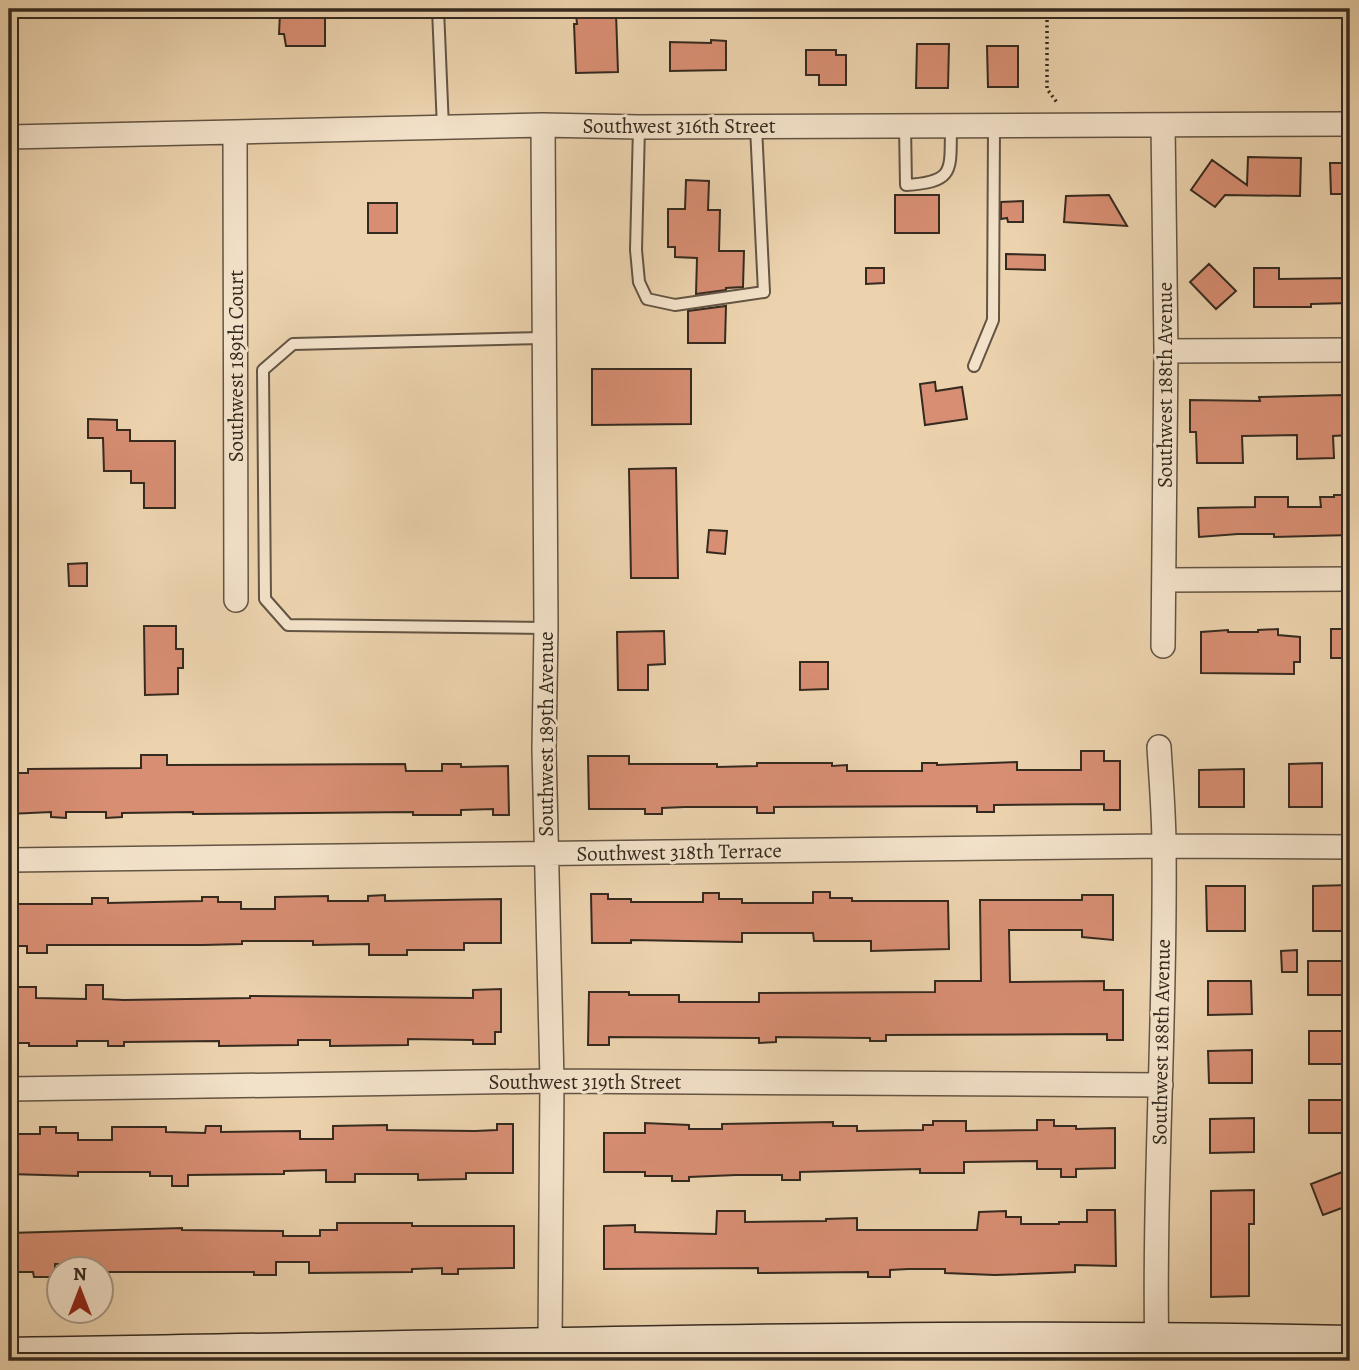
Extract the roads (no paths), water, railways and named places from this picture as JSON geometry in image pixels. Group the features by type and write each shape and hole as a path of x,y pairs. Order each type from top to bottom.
{"street":[{"name":"Southwest 316th Street","path":"9,137 543,125 756,127 1350,124"},
{"name":"Southwest 189th Avenue","path":"543,125 546,628 544,750 552,1081 546,1352"},
{"name":"Southwest 188th Avenue","path":"1163,125 1166,351 1163,646"},
{"name":"Southwest 189th Court","path":"235,133 236,600"},
{"path":"1166,351 1350,351"},
{"path":"1164,580 1350,579"},
{"name":"Southwest 188th Avenue","path":"1156,1350 1164,846 1159,747"},
{"name":"Southwest 318th Terrace","path":"9,860 1350,846"},
{"name":"Southwest 319th Street","path":"9,1089 552,1081 1161,1085"},
{"path":"9,1354 137,1357 546,1352 1156,1350 1350,1342"}],"lane":[{"path":"438,9 443,128"},
{"path":"905,126 906,185 933,183 945,176 951,161 951,126"},
{"path":"974,366 993,320 994,126"},
{"path":"639,127 636,250 639,282 647,299 675,305 764,292 756,127"},
{"path":"543,338 293,344 262,370 265,599 288,625 546,628"}]}
